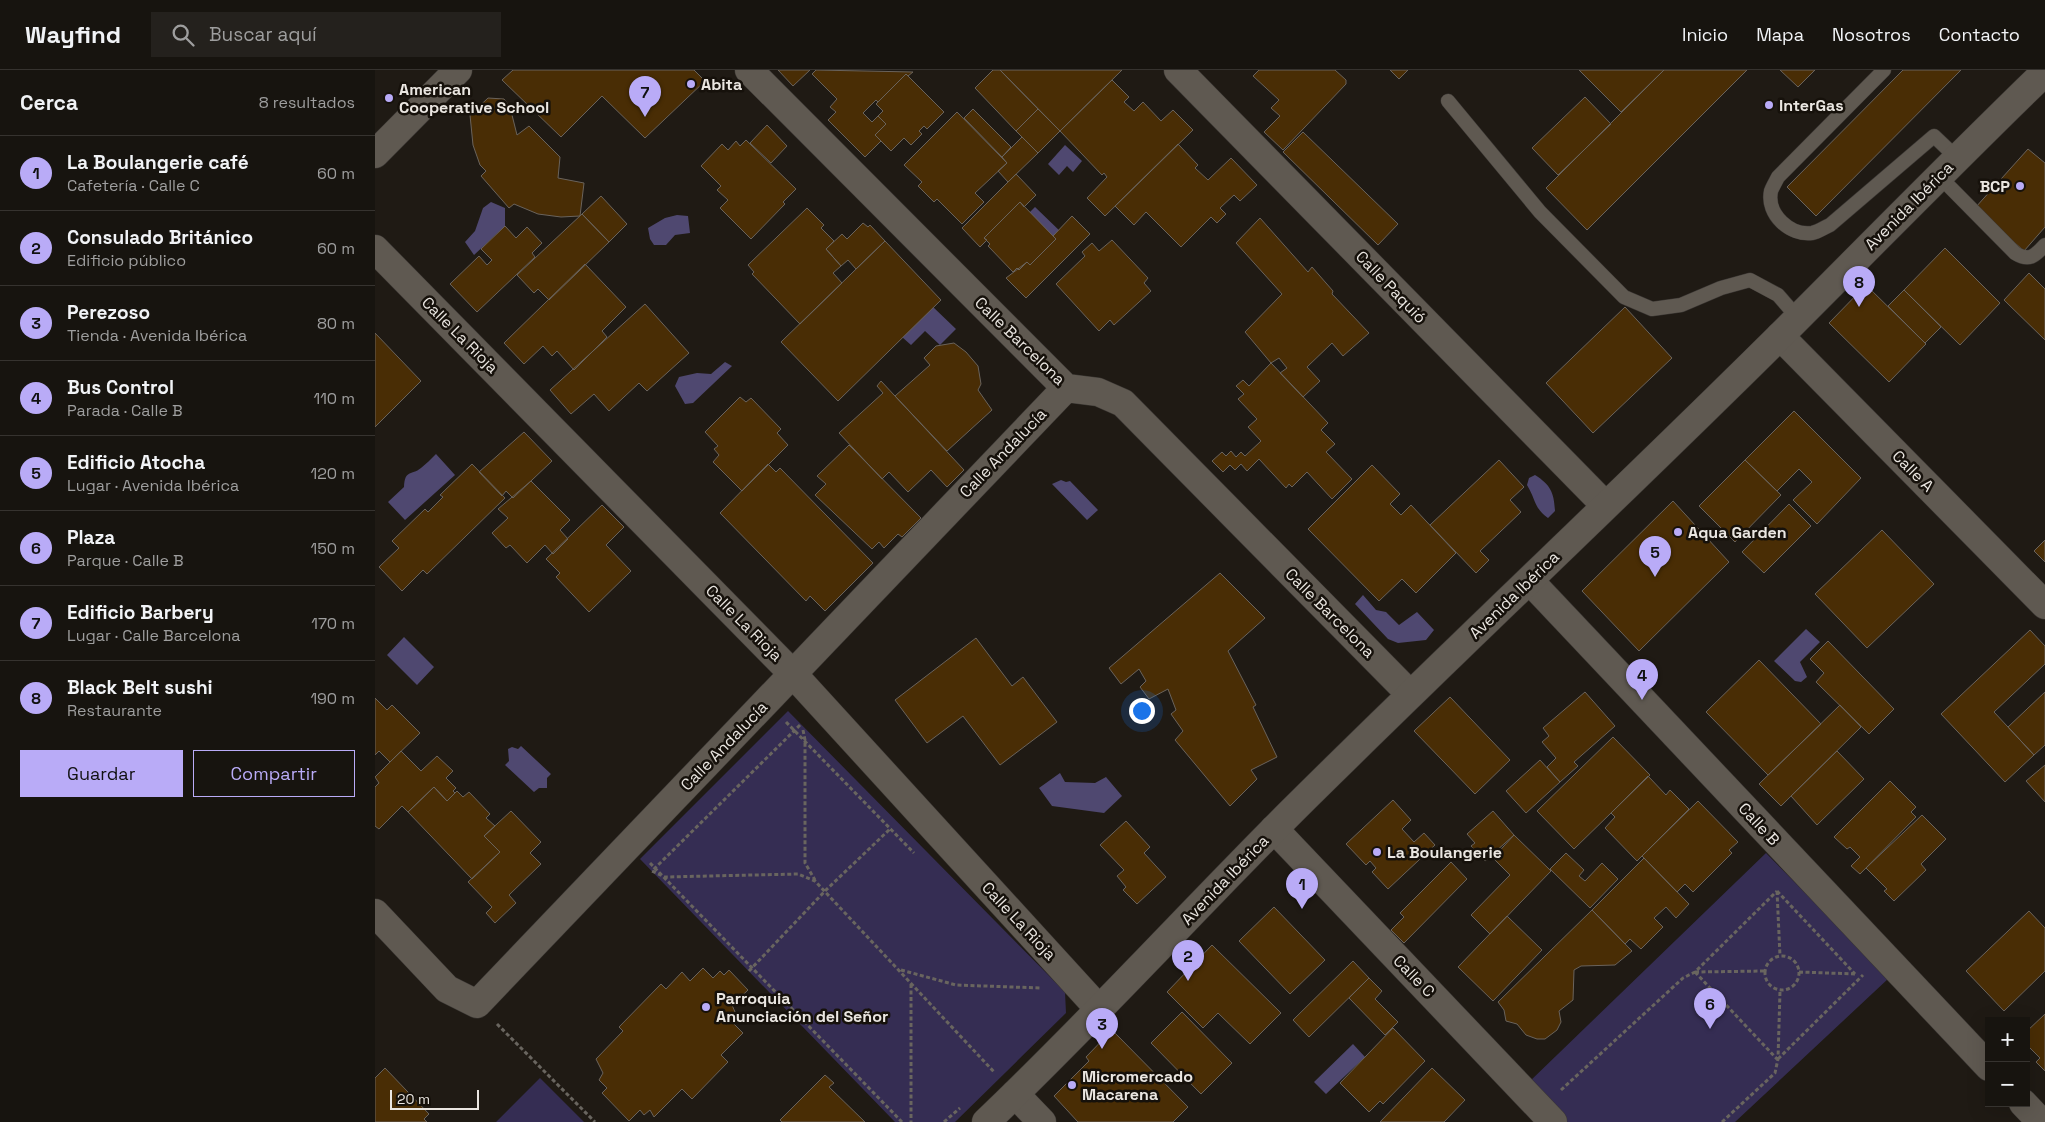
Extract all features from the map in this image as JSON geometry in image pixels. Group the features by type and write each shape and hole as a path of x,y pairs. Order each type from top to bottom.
{"street":[{"path":"375,154 458,70"},
{"name":"Calle Barcelona","path":"749,70 1066,388 1098,392 1123,403 1410,694"},
{"name":"Calle Paquió","path":"1178,70 1605,505"},
{"name":"Avenida Ibérica","path":"986,1122 1100,1010 1274,829 1410,694 1529,581 1789,327 2045,72"},
{"name":"Calle La Rioja","path":"375,249 793,674 1100,1010"},
{"name":"Calle A","path":"1789,327 2045,605"},
{"name":"Calle Andalucía","path":"477,1004 1066,388"},
{"name":"Calle B","path":"1529,581 1985,1063"},
{"name":"Calle C","path":"1274,829 1547,1116"},
{"path":"375,913 447,989 477,1004"},
{"path":"1015,1094 1042,1122"},
{"path":"2027,1107 2041,1122"}],"lane":[{"path":"1884,70 1777,176 1771,193 1773,206 1781,222 1796,232 1813,233 1830,224 1934,136 1948,167 2015,253 2023,258 2029,258 2035,256 2045,245"},
{"path":"1448,101 1540,212 1624,297 1652,309 1681,306 1721,288 1750,280 1778,295 1789,327"}],"path":[{"path":"766,702 917,856"},
{"path":"902,1122 665,877 653,871 801,724 805,740 805,863 815,881 1015,1094"},
{"path":"749,971 825,891 914,807"},
{"path":"629,846 640,859 657,868"},
{"path":"665,877 798,874 815,881"},
{"path":"1547,1116 1683,978 1695,972 1777,891"},
{"path":"1777,891 1780,956"},
{"path":"1777,891 1855,974"},
{"path":"1780,956 1789,958 1796,964 1799,972 1797,981 1792,988 1780,990 1774,989 1767,984 1765,971 1772,959 1780,956"},
{"path":"899,970 956,985 1003,988 1037,987 1053,993 1065,992 1077,984"},
{"path":"1799,972 1864,974 1889,978 1898,970"},
{"path":"1695,972 1765,971"},
{"path":"1695,972 1778,1059"},
{"path":"1778,1059 1864,974"},
{"path":"911,984 911,1122"},
{"path":"1722,1122 1775,1074 1778,1059 1780,990"},
{"path":"477,1004 595,1122"},
{"path":"989,1080 1002,1067"},
{"path":"944,1122 963,1104"}],"shaded area":[{"path":"1065,145 1082,161 1073,172 1067,166 1059,175 1048,164"},
{"path":"491,202 505,208 505,226 474,255 465,242 475,231 483,208"},
{"path":"1035,207 1063,234 1056,243 1027,215"},
{"path":"677,215 688,216 690,233 675,235 666,245 654,245 650,239 648,228 665,218"},
{"path":"932,306 956,329 940,345 925,331 911,345 902,337"},
{"path":"725,362 732,366 693,403 685,404 675,386 679,377 697,373 711,374"},
{"path":"436,454 455,475 405,520 388,502 404,487 407,475 421,468"},
{"path":"1535,475 1545,482 1551,490 1554,499 1555,511 1548,518 1538,507 1527,485 1529,478"},
{"path":"1061,480 1070,481 1098,510 1087,520 1052,484"},
{"path":"1363,595 1376,610 1386,612 1399,625 1417,612 1434,630 1426,640 1398,643 1388,639 1355,604"},
{"path":"1806,629 1820,642 1800,662 1807,677 1801,682 1795,681 1774,661"},
{"path":"404,637 434,667 417,685 387,655"},
{"path":"788,711 1065,992 1066,1013 955,1122 895,1122 640,859"},
{"path":"521,746 551,774 547,778 547,788 539,788 534,792 505,765 509,761 508,749 512,747 518,749"},
{"path":"1060,773 1065,782 1095,783 1106,777 1122,796 1104,813 1052,806 1039,788"},
{"path":"1766,853 1889,978 1735,1122 1566,1122 1528,1083"},
{"path":"1353,1044 1365,1057 1326,1094 1314,1082"},
{"path":"540,1078 584,1122 496,1122"}],"building":[{"path":"513,70 694,70 705,81 645,138 602,96 561,137 502,80"},
{"path":"778,70 810,70 793,86"},
{"path":"816,70 913,72 908,76 906,74 878,102 876,100 863,113 872,122 878,116 886,124 875,135 881,141 865,157 828,120 836,112 830,107 837,99 812,74"},
{"path":"993,70 1000,70 1038,109 1016,131 975,88"},
{"path":"1000,70 1122,70 1060,131"},
{"path":"1259,70 1335,70 1346,80 1346,84 1283,150 1264,132 1280,116 1271,108 1279,100 1253,76"},
{"path":"1390,70 1408,70 1399,79"},
{"path":"1579,70 1664,70 1621,112"},
{"path":"1664,70 1747,70 1587,230 1546,188"},
{"path":"1780,70 1815,70 1798,87"},
{"path":"1903,70 1961,70 1816,216 1787,187"},
{"path":"906,74 944,112 927,129 924,126 919,131 922,134 911,145 904,138 891,151 875,135 886,124 878,116 883,111 876,104"},
{"path":"1112,80 1129,97 1124,102 1134,111 1143,102 1161,121 1173,110 1193,130 1105,216 1087,198 1107,177 1104,173 1102,175 1060,131"},
{"path":"1585,97 1611,124 1558,175 1532,148"},
{"path":"488,98 504,99 510,107 517,135 529,126 560,157 558,178 584,183 580,216 561,217 538,214 514,204 509,208 481,176 486,171 480,165 473,145 470,115"},
{"path":"973,109 1011,147 1002,157 964,118"},
{"path":"1038,109 1060,131 1038,153 1016,131"},
{"path":"957,112 1007,163 975,193 984,202 962,224 937,199 934,202 918,186 922,182 904,165"},
{"path":"767,125 787,146 771,163 750,143"},
{"path":"1303,132 1398,224 1378,245 1283,152"},
{"path":"1022,137 1038,153 1008,182 998,171 1007,163 1002,157"},
{"path":"746,140 796,189 783,202 785,204 751,239 720,208 728,200 717,190 721,186 701,166 722,144 728,150 736,141 740,146"},
{"path":"1178,144 1198,165 1195,168 1208,180 1231,158 1257,185 1240,201 1234,195 1220,208 1226,214 1217,223 1211,217 1181,247 1146,212 1134,225 1115,206"},
{"name":"BCP","path":"2028,149 2045,163 2045,227 2024,251 1975,208"},
{"path":"1016,174 1036,195 1024,207 1020,202 984,238 987,240 980,247 962,228"},
{"path":"601,196 627,224 609,242 582,214"},
{"path":"1020,202 1056,239 1030,265 1027,262 1019,270 1017,268 1013,272 988,246 990,244 984,238"},
{"path":"807,208 824,225 821,228 834,241 826,249 841,266 833,273 842,283 800,324 752,274 754,272 748,265"},
{"path":"582,214 609,242 549,300 538,289 534,293 517,275"},
{"path":"1072,216 1090,234 1026,298 1006,278 1027,262 1030,265 1056,239 1053,236"},
{"path":"1260,218 1308,272 1312,267 1333,291 1332,294 1369,333 1343,356 1332,343 1307,367 1320,381 1303,397 1280,373 1287,368 1279,358 1271,363 1245,332 1282,294 1236,243"},
{"path":"863,223 868,227 870,225 885,241 856,269 848,260 841,266 826,249 842,234 847,239"},
{"path":"505,226 516,238 527,227 542,243 532,253 535,257 477,312 450,284 479,256 487,265 492,260 481,249"},
{"path":"1112,240 1148,278 1144,283 1151,291 1114,325 1110,320 1099,331 1056,284 1085,256 1082,252 1092,243 1099,251"},
{"path":"885,241 941,300 838,401 781,342"},
{"path":"1945,248 2000,303 1960,345 1904,290"},
{"path":"585,264 626,307 602,331 607,337 574,370 557,351 552,356 543,346 524,364 504,343"},
{"path":"2029,273 2045,289 2045,340 2004,300"},
{"path":"1866,285 1926,344 1889,382 1829,323"},
{"path":"1904,290 1941,327 1925,343 1888,306"},
{"path":"645,304 689,353 647,391 639,383 609,411 594,394 571,414 550,390"},
{"path":"1625,307 1672,358 1593,433 1546,383"},
{"path":"375,333 421,381 375,427"},
{"path":"954,343 966,352 978,366 981,384 978,390 992,410 947,451 895,396 930,365 924,358 936,346"},
{"path":"1271,363 1328,423 1321,430 1335,444 1326,452 1352,479 1332,499 1307,472 1292,487 1289,484 1286,488 1259,459 1247,471 1241,464 1235,470 1230,465 1223,472 1212,461 1222,452 1226,456 1231,451 1236,457 1241,452 1245,456 1261,441 1248,427 1257,419 1238,399 1244,394 1236,386 1243,380 1249,386"},
{"path":"881,381 964,470 947,487 931,470 908,492 889,472 882,479 839,433 883,393 877,386"},
{"path":"740,397 746,402 751,398 781,429 777,433 788,445 742,491 713,462 719,455 714,449 718,446 705,432"},
{"path":"1794,411 1861,478 1817,524 1793,500 1812,482 1799,469 1777,491 1745,460"},
{"path":"524,432 552,461 513,498 506,491 502,496 479,472"},
{"path":"849,445 921,518 902,537 898,534 884,548 879,542 872,549 815,495 826,484 817,476"},
{"path":"1499,460 1524,487 1510,500 1521,512 1480,551 1489,560 1476,573 1430,525"},
{"path":"1745,460 1781,495 1735,542 1699,506"},
{"path":"472,464 505,498 427,574 423,570 402,591 379,567 399,548 392,541 425,509 428,512 443,497 440,495"},
{"path":"768,464 776,472 780,468 873,563 825,611 810,596 806,601 720,513"},
{"path":"1372,465 1400,494 1390,504 1401,515 1411,505 1456,553 1416,593 1402,579 1379,601 1308,529"},
{"path":"531,481 570,520 560,530 568,539 553,554 545,545 527,563 510,545 506,548 492,533 508,518 498,509"},
{"path":"1673,501 1729,562 1639,651 1582,591"},
{"path":"1789,504 1811,526 1764,573 1742,552"},
{"path":"602,505 624,527 606,545 631,571 589,612 556,577 560,573 546,559"},
{"path":"1882,530 1934,584 1867,648 1815,594"},
{"path":"2045,540 2045,562 2034,551"},
{"path":"1220,573 1265,618 1228,651 1256,705 1253,707 1277,757 1251,770 1257,779 1230,806 1175,740 1183,731 1171,714 1176,710 1168,689 1149,699 1140,687 1146,681 1139,669 1121,684 1109,668"},
{"path":"2030,630 2045,646 2045,664 1994,712 2034,755 2005,782 1941,714"},
{"path":"976,638 1012,686 1023,677 1057,722 1000,765 963,716 927,743 895,700"},
{"path":"1828,641 1894,709 1869,734 1816,682 1824,673 1810,659"},
{"path":"1759,660 1821,724 1768,775 1706,712"},
{"path":"1585,692 1615,726 1574,762 1578,766 1560,782 1547,767 1556,758 1542,742 1549,736 1543,728"},
{"path":"2045,692 2045,745 2034,755 2008,727"},
{"path":"1450,697 1510,760 1475,794 1414,731"},
{"path":"375,698 387,710 392,705 420,733 390,762 379,751 375,755"},
{"path":"1840,705 1861,727 1781,806 1759,784"},
{"path":"1613,737 1650,775 1574,849 1537,811"},
{"path":"401,751 421,771 437,756 453,771 446,778 456,788 453,791 455,793 447,801 434,787 408,812 402,806 379,829 375,826 375,787 379,783 375,777"},
{"path":"1837,751 1864,779 1817,825 1791,796"},
{"path":"1540,760 1560,782 1526,813 1506,791"},
{"path":"2045,765 2045,802 2026,781"},
{"path":"1648,776 1666,795 1670,790 1689,809 1637,861 1605,828 1615,817 1611,813"},
{"path":"1890,781 1916,807 1911,812 1916,817 1860,874 1851,866 1860,857 1850,847 1847,849 1834,837"},
{"path":"434,787 447,801 457,791 463,797 469,792 490,814 486,818 495,826 484,836 500,852 472,879 408,812"},
{"path":"1393,800 1411,820 1402,829 1414,842 1424,833 1435,845 1388,889 1372,872 1376,868 1370,861 1366,865 1346,844"},
{"path":"1698,801 1738,842 1729,850 1732,853 1693,892 1685,884 1677,892 1642,856"},
{"path":"511,811 541,842 530,853 541,864 509,895 516,903 495,923 486,913 492,907 468,882 500,852 484,836"},
{"path":"1493,811 1514,835 1485,861 1471,846 1475,843 1467,834"},
{"path":"1922,815 1946,839 1921,864 1926,870 1894,901 1884,891 1887,889 1866,868"},
{"path":"1126,821 1150,847 1144,853 1166,877 1137,904 1123,890 1126,887 1117,876 1124,870 1100,845"},
{"path":"1514,835 1551,871 1490,934 1471,915 1510,875 1493,858"},
{"path":"1566,853 1584,870 1579,876 1585,881 1602,863 1618,879 1590,908 1550,869"},
{"path":"1644,858 1689,904 1676,918 1666,907 1654,918 1663,927 1641,949 1630,939 1625,944 1592,910"},
{"path":"1451,862 1467,879 1404,943 1391,930 1404,917 1400,913"},
{"path":"1274,907 1325,960 1290,994 1239,941"},
{"path":"1592,910 1632,951 1615,965 1581,966 1574,970 1573,1000 1559,1011 1561,1022 1557,1030 1545,1039 1537,1039 1526,1035 1517,1024 1506,1021 1504,1010 1498,1002"},
{"path":"2029,911 2045,928 2045,971 2004,1011 1966,971"},
{"path":"1507,916 1542,950 1493,1001 1458,967"},
{"path":"1212,945 1281,1013 1250,1044 1218,1013 1203,1028 1167,992"},
{"path":"1353,961 1369,978 1309,1037 1293,1020"},
{"path":"703,968 713,978 720,971 724,975 729,970 748,990 732,1005 735,1012 731,1021 743,1033 721,1055 728,1062 692,1099 682,1089 654,1117 650,1110 644,1115 640,1110 629,1121 602,1093 607,1088 599,1080 603,1073 596,1059 623,1031 619,1027 661,984 666,989 682,972 690,981"},
{"path":"1369,978 1382,991 1375,999 1398,1022 1385,1035 1349,998"},
{"path":"1182,1012 1232,1063 1201,1094 1151,1043"},
{"path":"2045,1014 2045,1071 2036,1062 2040,1058 2030,1048 2030,1028"},
{"path":"1393,1028 1425,1061 1383,1104 1380,1101 1369,1112 1340,1083"},
{"path":"1112,1030 1188,1107 1173,1122 1078,1122 1054,1096 1089,1061 1086,1057"},
{"path":"385,1068 429,1114 424,1119 427,1122 375,1122 375,1078"},
{"path":"1432,1068 1465,1100 1444,1122 1380,1122"},
{"path":"825,1075 834,1083 829,1087 865,1122 782,1122 780,1120"}],"place":[{"name":"Abita","path":"691,84"},
{"name":"American Cooperative School","path":"389,98"},
{"name":"InterGas","path":"1769,105"},
{"name":"Edificio Barbery","path":"645,117"},
{"name":"BCP","path":"2020,186"},
{"name":"Black Belt sushi","path":"1859,307"},
{"name":"Aqua Garden","path":"1678,532"},
{"name":"Edificio Atocha","path":"1655,577"},
{"name":"Bus Control","path":"1642,700"},
{"name":"La Boulangerie","path":"1377,852"},
{"name":"La Boulangerie café","path":"1302,909"},
{"name":"Consulado Británico","path":"1188,981"},
{"name":"Parroquia Anunciación del Señor","path":"706,1007"},
{"name":"Plaza","path":"1710,1029"},
{"name":"Perezoso","path":"1102,1049"},
{"name":"Micromercado Macarena","path":"1072,1085"}]}
